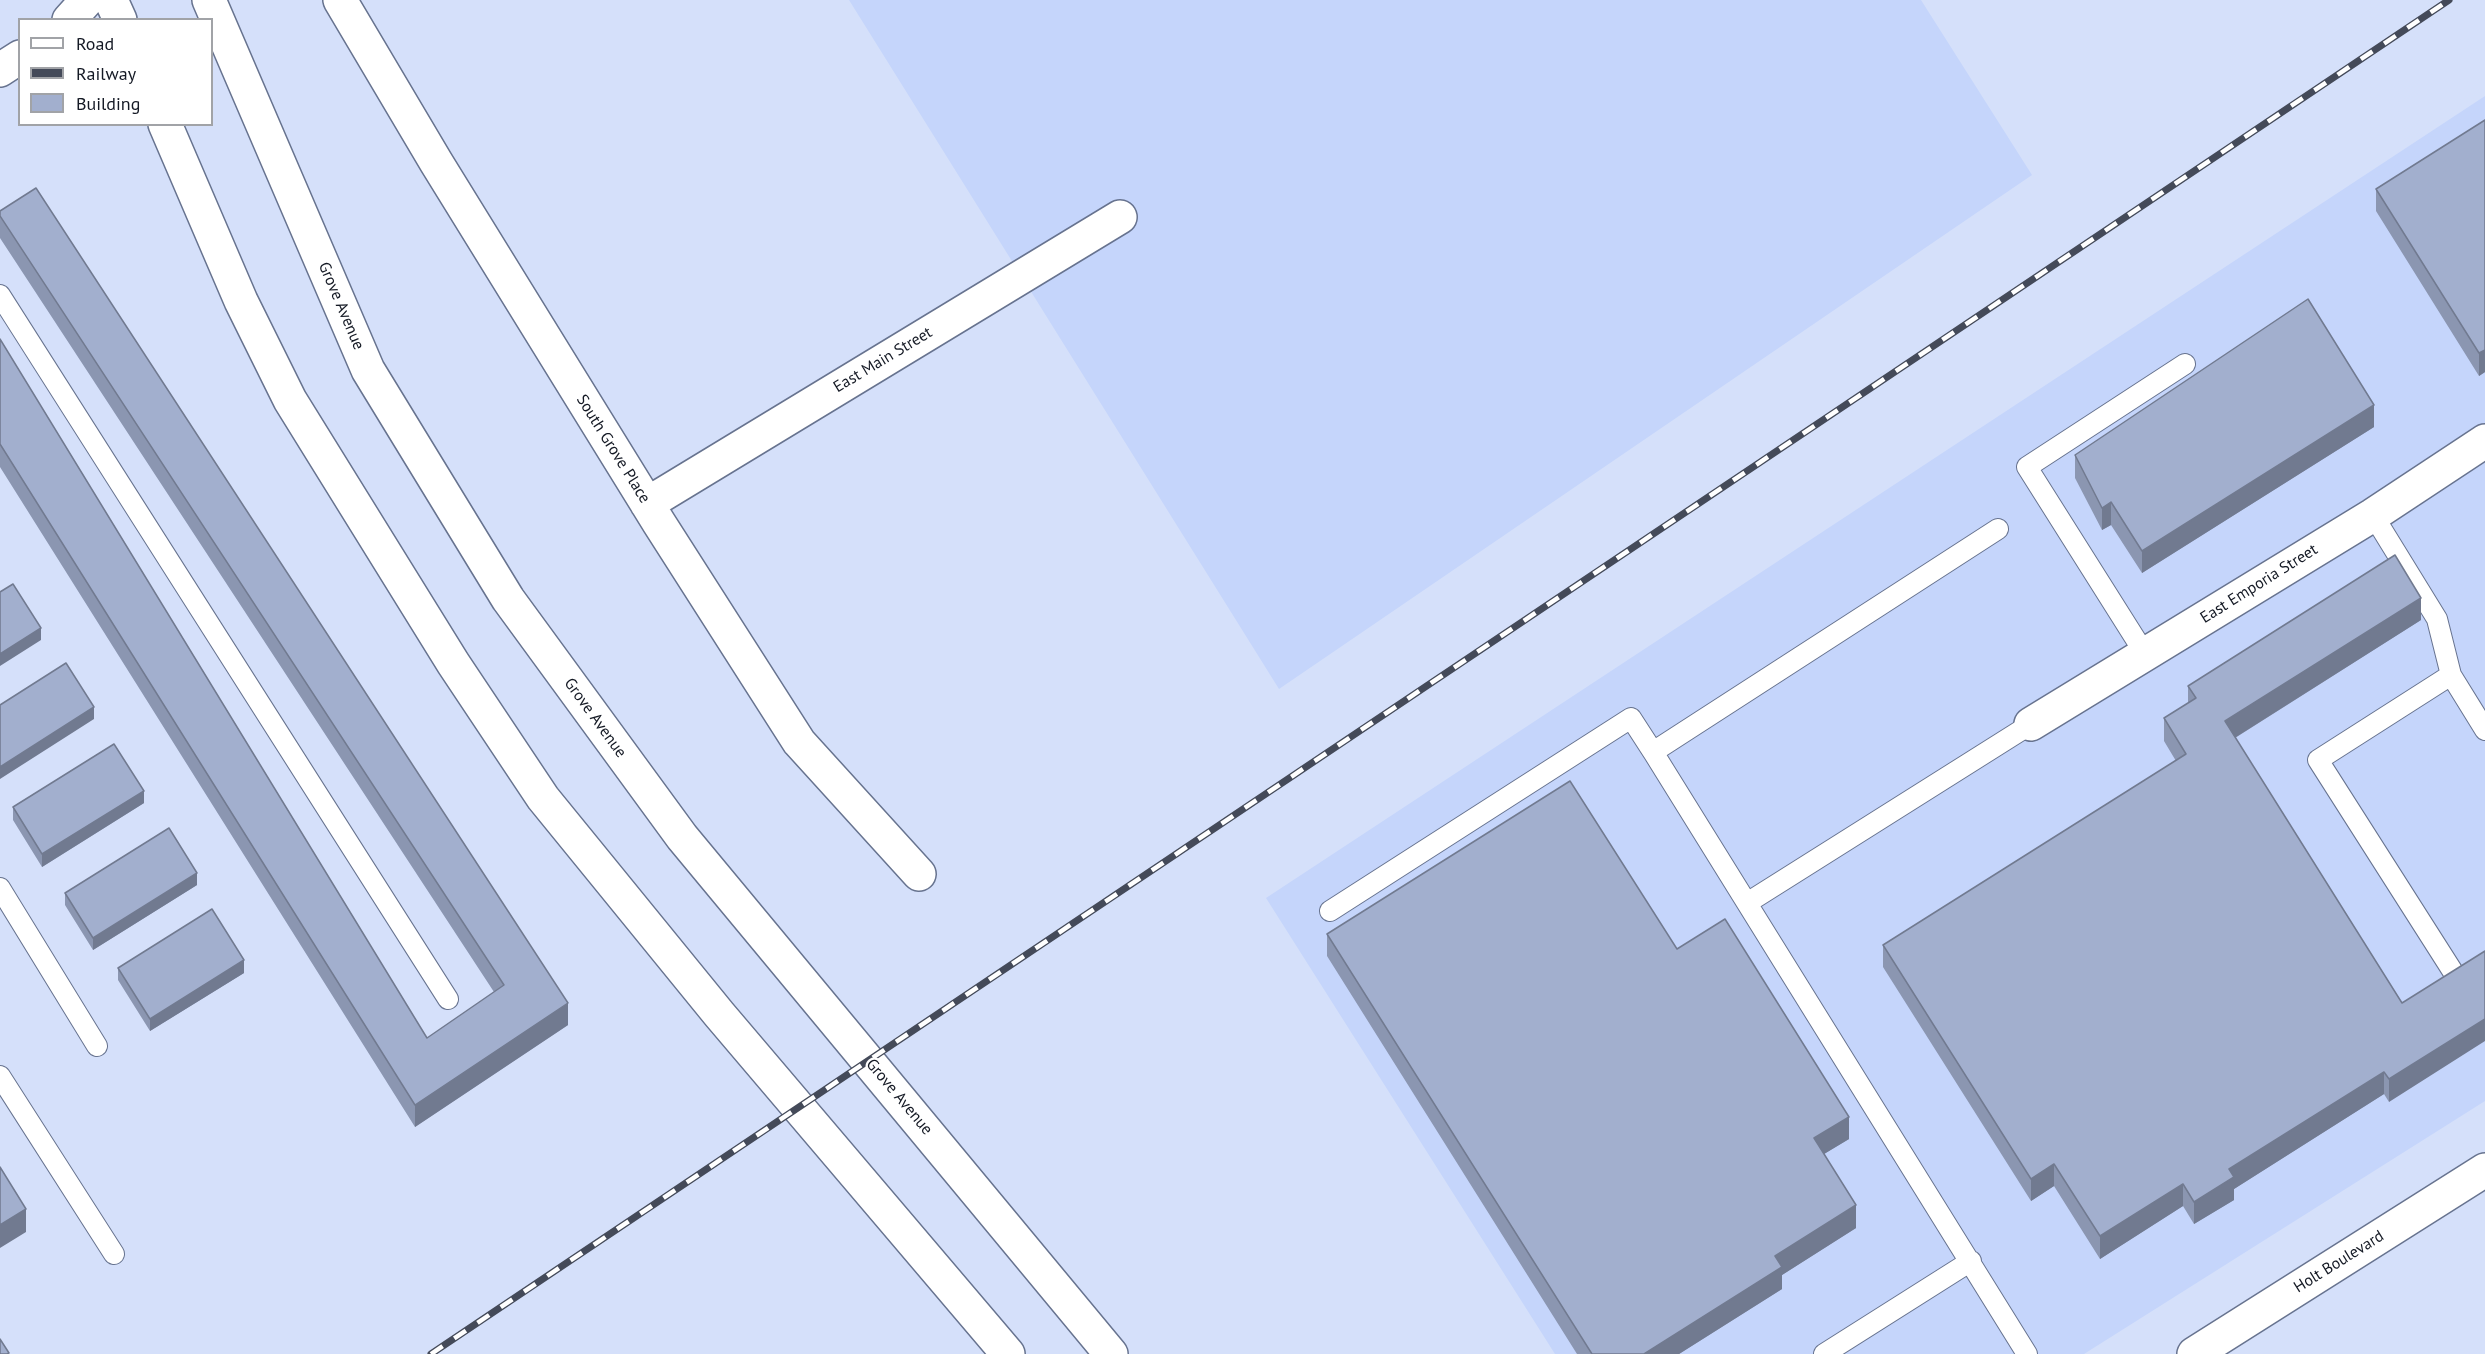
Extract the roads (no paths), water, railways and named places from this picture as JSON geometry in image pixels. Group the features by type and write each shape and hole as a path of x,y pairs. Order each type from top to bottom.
{"main road":[{"path":"71,18 87,0"},
{"path":"111,0 119,18"},
{"name":"Grove Avenue","path":"209,0 368,370 508,599 682,837 1111,1354"},
{"name":"South Grove Place","path":"340,0 436,162 647,504 799,742 920,874"},
{"path":"0,70 18,58"},
{"path":"166,126 241,301 290,400 453,663 543,798 719,1014 1008,1354"},
{"name":"East Main Street","path":"647,504 1120,216"},
{"name":"East Emporia Street","path":"2031,724 2373,514 2485,441"},
{"name":"Holt Boulevard","path":"2194,1354 2485,1170"}],"lane":[{"path":"0,295 448,999"},
{"path":"2145,654 2027,467 2185,364"},
{"path":"2373,514 2437,619 2451,675 2485,730"},
{"path":"1653,752 1998,529"},
{"path":"2451,675 2318,759 2455,975"},
{"path":"1330,911 1631,718 2027,1354"},
{"path":"1747,903 2031,724"},
{"path":"0,888 97,1046"},
{"path":"0,1076 114,1254"},
{"path":"1824,1354 1971,1261"}],"railway":[{"path":"431,1354 2449,0"}]}
